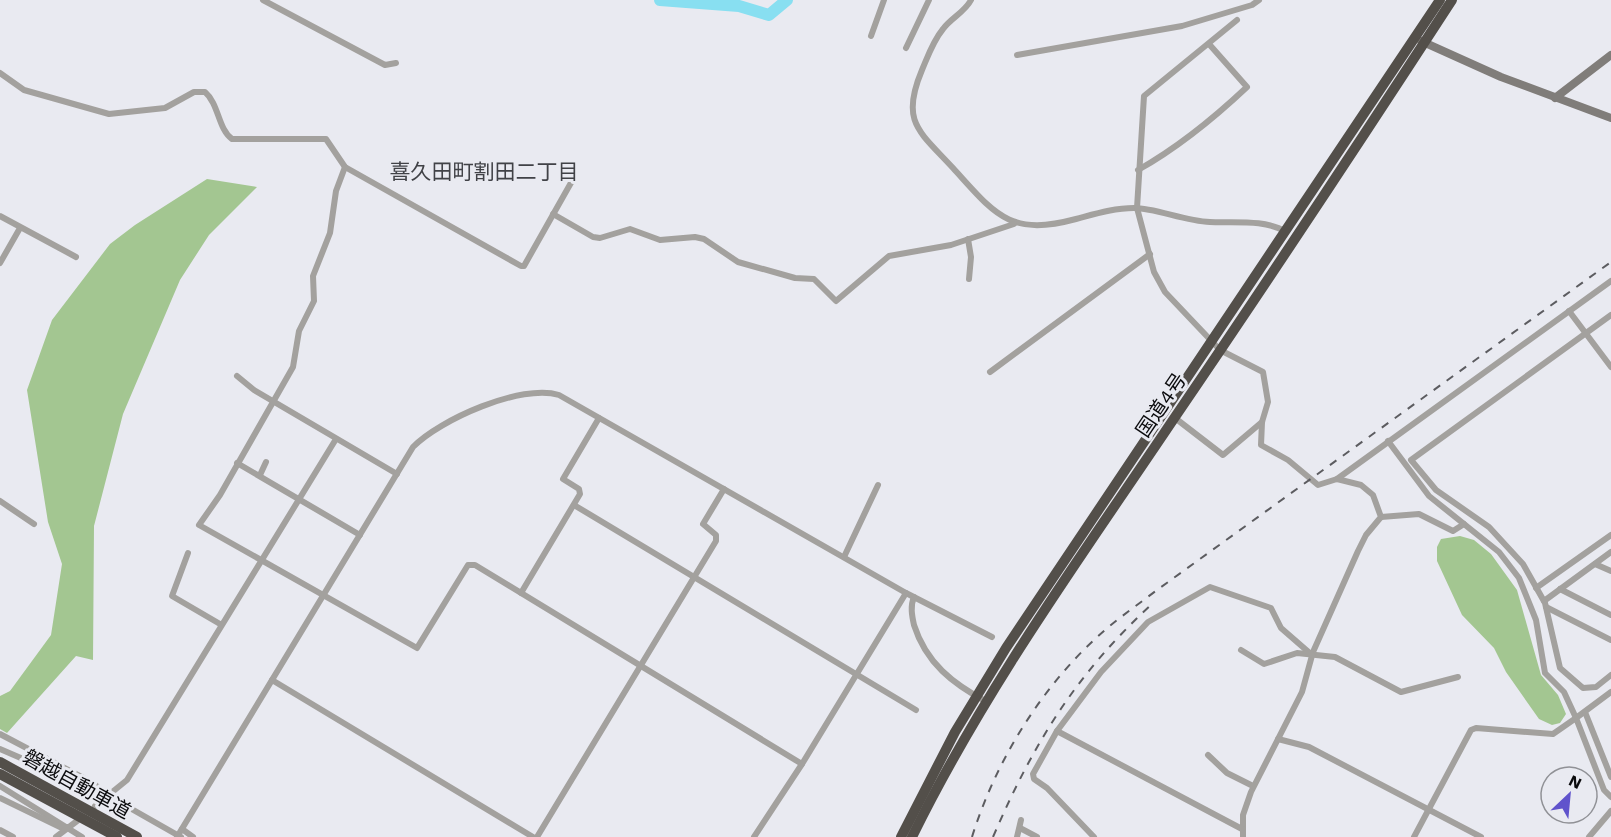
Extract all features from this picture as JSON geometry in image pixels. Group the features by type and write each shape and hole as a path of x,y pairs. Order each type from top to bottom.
{"highway":[{"name":"国道4号","path":"901,837 975,696 1042,592 1216,346 1420,41 1440,0"},
{"name":"国道4号","path":"912,837 987,702 1062,582 1175,418 1286,232 1420,41 1452,0"},
{"name":"磐越自動車道","path":"0,762 137,837"},
{"name":"磐越自動車道","path":"0,774 117,837"}],"street":[{"path":"263,0 386,64 396,63"},
{"path":"871,36 885,0"},
{"path":"906,48 929,0"},
{"path":"971,0 945,26 935,41 915,87 912,102 913,114 915,124 929,144 980,199 1014,224"},
{"path":"1017,55 1182,26 1252,5 1259,0"},
{"path":"1237,20 1144,96 1137,208 1154,272 1165,292 1216,346 1263,372 1268,402 1262,422 1261,445 1264,448 1287,460 1318,485 1337,479 1611,281"},
{"path":"1420,41 1555,98 1611,118"},
{"path":"1138,170 1168,153 1215,118 1247,87 1209,44"},
{"path":"1555,98 1611,55"},
{"path":"0,73 24,90 108,114 124,115 165,108 194,92 202,92 215,104 227,134 232,139 322,137 331,144 345,167 521,266 524,266 572,181"},
{"path":"345,167 336,191 330,232 313,276 314,301 299,331 296,359 220,495 199,525 417,648 468,565 475,565 802,764"},
{"path":"553,214 592,237 600,238 630,229 660,240 690,236 704,239 738,262 795,278 814,279 836,301 889,256 951,245 1014,224 1056,224 1111,210 1137,208 1192,221 1274,226 1286,232"},
{"path":"0,216 76,257"},
{"path":"0,263 20,228"},
{"path":"968,239 971,256 969,279"},
{"path":"990,372 1150,254"},
{"path":"1569,311 1611,367"},
{"path":"1408,462 1611,315"},
{"path":"237,376 254,390 397,474"},
{"path":"179,835 413,447 426,435 481,406 551,393 906,593 992,637"},
{"path":"521,593 574,505 580,490 563,479 599,418"},
{"path":"1175,418 1223,455 1262,422"},
{"path":"95,806 127,780 220,624 336,439"},
{"path":"1388,441 1436,490 1501,538 1523,564 1545,604 1557,659 1563,674 1583,688 1596,687 1611,675"},
{"path":"260,475 266,462"},
{"path":"1408,462 1429,496 1498,552 1518,578 1536,620 1545,673 1564,692 1604,790 1611,797"},
{"path":"237,463 360,535"},
{"path":"1337,479 1367,488 1377,503 1381,517"},
{"path":"844,557 878,485"},
{"path":"272,680 535,837 716,541 716,535 703,524 724,489"},
{"path":"0,501 34,524"},
{"path":"574,505 916,710"},
{"path":"1243,837 1243,815 1253,786 1302,692 1312,655 1366,535 1381,517 1419,514 1453,531 1464,524"},
{"path":"1536,588 1611,535"},
{"path":"1545,604 1560,589 1611,552"},
{"path":"188,553 172,596 220,624"},
{"path":"1595,564 1611,572"},
{"path":"1094,837 1033,777 1057,731 1101,672 1148,622 1210,587 1217,587 1271,608 1281,628 1312,655"},
{"path":"1560,589 1611,615"},
{"path":"754,837 802,764 906,593"},
{"path":"914,597 912,618 924,650 943,674 987,702"},
{"path":"1545,604 1611,640"},
{"path":"1241,650 1264,664 1291,654 1345,660 1401,692 1458,677"},
{"path":"1414,837 1471,730 1476,728 1553,734 1611,692"},
{"path":"1585,712 1611,777"},
{"path":"1057,731 1242,829"},
{"path":"0,734 93,783 107,795"},
{"path":"1278,739 1309,747 1481,837"},
{"path":"0,749 107,795 179,835 193,837"},
{"path":"1208,755 1227,773 1253,786"},
{"path":"0,786 82,837"},
{"path":"0,798 60,827 69,827"},
{"path":"1589,837 1611,811"},
{"path":"1017,837 1021,820"},
{"path":"56,837 77,821"},
{"path":"1020,828 1037,837"},
{"path":"0,830 13,837"}],"green space":[{"path":"207,179 257,187 209,235 180,280 123,414 94,526 93,660 76,656 7,733 0,729 0,696 10,691 51,635 62,564 48,522 27,390 52,320 110,244 135,225"},
{"path":"1460,536 1474,540 1491,554 1517,590 1541,675 1558,695 1566,714 1560,723 1552,725 1539,719 1506,672 1494,648 1462,615 1437,561 1437,547 1441,539"}],"waterway":[{"path":"660,0 739,6 769,15 787,0"}],"railway":[{"path":"972,837 993,782 1021,730 1055,681 1102,632 1611,262"},
{"path":"993,837 1024,770 1059,711 1101,657 1152,604"}],"district":[{"name":"喜久田町割田二丁目","path":"484,171"}]}
